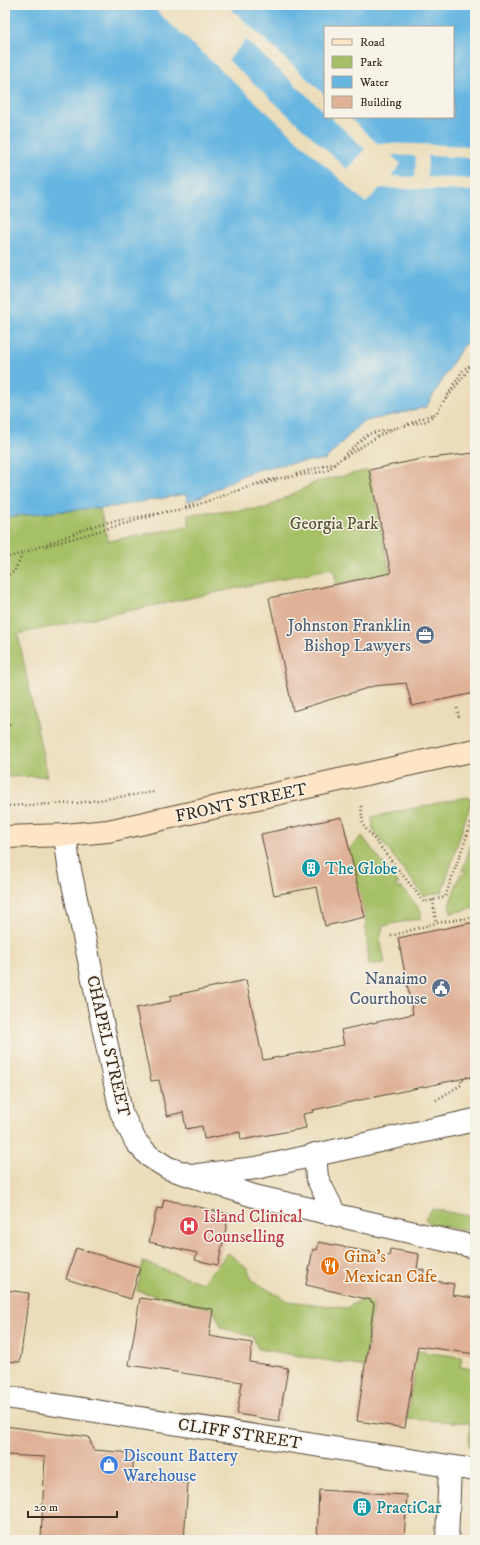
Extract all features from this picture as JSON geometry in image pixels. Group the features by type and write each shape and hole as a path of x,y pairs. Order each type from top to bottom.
{"street":[{"name":"FRONT STREET","path":"5,837 65,835 115,829 475,750"},
{"name":"CHAPEL STREET","path":"65,835 69,865 121,1112 136,1142 149,1156 168,1168 190,1176 243,1170 475,1120"},
{"path":"315,1154 317,1178 335,1214"},
{"path":"190,1176 254,1196 475,1247"},
{"name":"CLIFF STREET","path":"5,1397 475,1470"},
{"path":"446,1540 450,1467"}],"path":[{"path":"5,558 23,553 99,524 188,508 268,480 327,471 368,434 427,421 437,412 463,370 475,361"},
{"path":"5,558 336,463 380,435 437,413 475,361"},
{"path":"5,576 14,572 23,553"},
{"path":"457,708 460,718"},
{"path":"5,726 13,724"},
{"path":"472,776 475,786"},
{"path":"5,806 77,803 157,791"},
{"path":"361,806 363,825 424,902 445,897 475,813"},
{"path":"433,900 436,923"},
{"path":"390,936 436,923 475,917"},
{"path":"431,1102 462,1085 461,1080 466,1077 473,1078 475,1086"}],"green space":[{"name":"Georgia Park","path":"369,470 390,573 337,584 333,568 18,634 47,776 5,777 5,517 94,508 100,509 108,541 190,526 188,515 266,508 316,482"},
{"path":"467,797 470,798 471,802 442,892 424,896 373,830 372,817"},
{"path":"475,832 475,908 451,913 449,905 460,875 465,874 465,870 462,871"},
{"path":"362,836 399,884 395,885 396,888 402,888 421,911 421,918 383,926 380,938 385,963 369,965 365,917 349,849"},
{"path":"432,1209 475,1217 475,1232 432,1224 425,1219"},
{"path":"228,1253 247,1268 253,1281 288,1301 347,1308 376,1291 369,1329 365,1367 258,1349 253,1337 222,1328 213,1309 137,1291 143,1262 202,1283"},
{"path":"417,1351 462,1357 460,1367 475,1369 475,1447 469,1446 470,1423 407,1419"}],"water":[{"path":"5,5 475,5 475,342 464,344 426,407 362,422 325,460 285,464 265,468 246,474 203,496 187,501 186,494 100,509 94,508 5,517"}],"pier":[{"path":"150,5 227,5 324,94 324,111 246,40 228,60 347,169 365,149 331,118 350,118 377,143 475,146 475,158 428,156 427,177 475,179 475,191 380,188 366,203","holes":["391,155 416,156 415,177 391,176 401,164"]}],"building":[{"path":"475,453 475,693 412,706 406,683 374,686 293,711 269,598 391,573 369,470 421,459"},
{"name":"The Globe","path":"342,817 365,917 325,926 317,887 274,895 261,834"},
{"path":"475,922 475,1076 313,1110 314,1112 303,1114 306,1128 241,1140 240,1132 204,1139 202,1126 186,1129 183,1112 167,1116 159,1080 151,1081 136,1008 171,1001 170,996 246,980 263,1060 344,1045 341,1030 413,1014 398,938"},
{"name":"Island Clinical Counselling","path":"164,1199 229,1214 218,1265 195,1260 197,1253 149,1242 157,1208 162,1209"},
{"path":"319,1242 389,1256 390,1249 419,1254 417,1269 424,1270 423,1279 454,1284 452,1295 475,1298 475,1354 418,1346 405,1428 357,1421 374,1303 371,1302 371,1300 306,1285 313,1249 317,1250"},
{"path":"76,1248 140,1267 131,1299 66,1279"},
{"path":"5,1290 29,1293 20,1362 5,1361"},
{"path":"140,1298 213,1309 209,1336 252,1343 250,1362 288,1368 279,1421 237,1414 242,1382 129,1365"},
{"path":"5,1426 89,1437 93,1450 134,1453 132,1480 188,1483 184,1540 41,1540 45,1457 5,1455"},
{"name":"PractiCar","path":"319,1490 407,1495 404,1540 317,1540"}],"place":[{"name":"Johnston Franklin Bishop Lawyers","path":"425,635"},
{"name":"The Globe","path":"311,868"},
{"name":"Nanaimo Courthouse","path":"441,988"},
{"name":"Island Clinical Counselling","path":"189,1226"},
{"name":"Gina's Mexican Cafe","path":"330,1266"},
{"name":"Discount Battery Warehouse","path":"109,1465"},
{"name":"PractiCar","path":"362,1507"}]}
